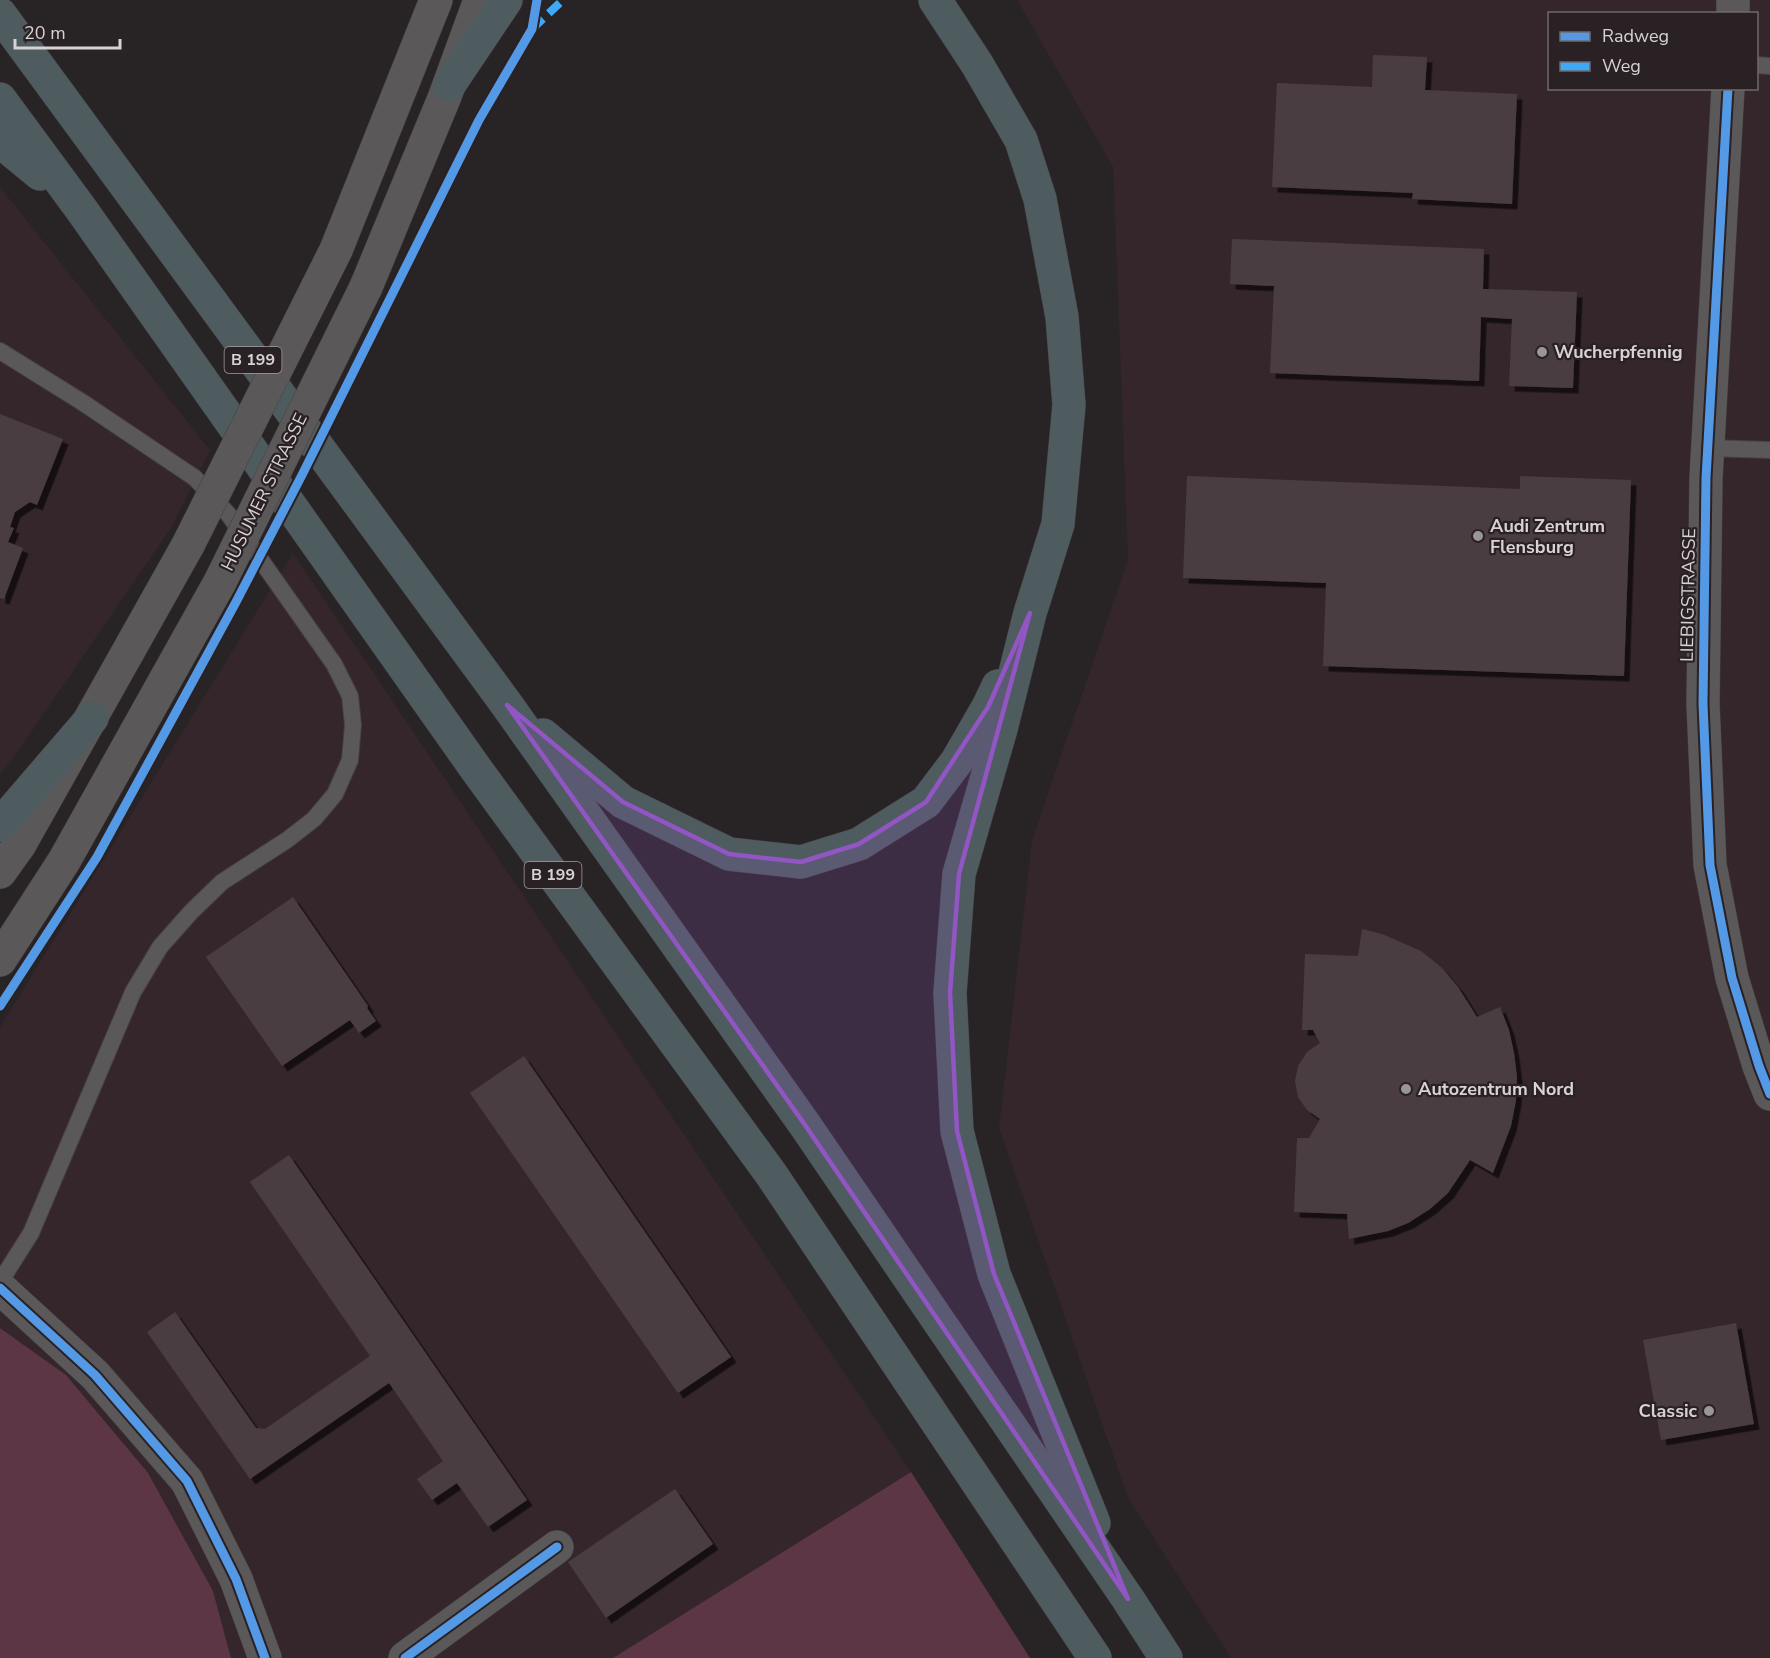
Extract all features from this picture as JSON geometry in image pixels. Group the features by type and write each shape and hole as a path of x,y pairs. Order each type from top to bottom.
{"highway":[{"path":"449,85 506,0"},
{"path":"934,0 978,64 1021,140 1040,199 1062,317 1069,405 1058,524 1030,613 1001,729 959,874 950,993 957,1131 994,1274 1080,1490 1128,1599"},
{"name":"B 199","path":"0,14 507,705 805,1125 1166,1658"},
{"name":"B 199","path":"0,99 81,208 476,769 771,1174 1095,1658"},
{"path":"0,141 81,208"},
{"path":"507,705 623,802 729,854 801,862 859,844 926,802 957,761 988,707 1030,613"},
{"path":"0,825 92,718"}],"main road":[{"path":"0,872 20,844 188,545 336,250 436,0"},
{"name":"HUSUMER STRASSE","path":"0,960 64,861 220,582 366,287 449,85 480,0"},
{"name":"LIEBIGSTRASSE","path":"1728,90 1708,447 1703,704 1710,865 1732,978 1770,1094"},
{"path":"0,1288 95,1375 187,1481 236,1579 266,1658"},
{"path":"405,1658 557,1547"}],"lane":[{"path":"0,351 82,402 195,478 229,515 334,663 350,696 353,725 350,760 335,794 314,819 287,840 222,882 160,947 132,992 31,1233 0,1282"},
{"path":"1708,447 1770,450"}],"highlighted area":[{"path":"1030,613 959,874 950,993 957,1131 994,1274 1128,1599 805,1125 507,705 623,802 729,854 801,862 859,844 926,802 988,707"}],"shaded area":[{"path":"1017,0 1770,0 1770,1658 1231,1658 1128,1498 999,1128 1032,840 1128,560 1113,167"},
{"path":"0,187 210,450 171,528 12,760 0,774"},
{"path":"293,553 911,1472 613,1658 231,1658 213,1591 66,1375 0,1328 0,1027"},
{"path":"0,1328 66,1375 148,1473 213,1591 231,1658 0,1658"},
{"path":"911,1472 1030,1658 613,1658"}],"building":[{"path":"1373,55 1427,57 1425,90 1517,94 1512,204 1412,199 1413,193 1272,187 1277,83 1372,87"},
{"path":"1232,239 1484,249 1483,289 1577,292 1573,388 1509,386 1512,319 1481,317 1479,381 1270,373 1274,286 1230,284"},
{"path":"0,414 63,439 37,505 30,502 15,512 10,527 14,528 8,542 23,548 4,599 0,598"},
{"name":"Audi Zentrum Flensburg","path":"1187,476 1520,489 1520,476 1631,480 1624,676 1323,666 1326,583 1183,578"},
{"path":"293,897 376,1021 359,1033 350,1020 282,1066 206,957"},
{"name":"Autozentrum Nord","path":"1362,929 1382,934 1421,951 1442,968 1458,987 1477,1017 1500,1007 1509,1030 1517,1077 1516,1100 1511,1126 1493,1173 1470,1160 1448,1193 1430,1209 1408,1223 1388,1231 1349,1239 1347,1214 1294,1212 1297,1138 1309,1138 1320,1119 1307,1110 1298,1097 1295,1081 1298,1066 1307,1052 1320,1043 1313,1030 1302,1030 1305,954 1358,956"},
{"path":"524,1056 731,1357 678,1393 470,1093"},
{"path":"289,1155 527,1500 488,1527 457,1483 432,1500 417,1479 443,1461 389,1383 250,1479 147,1332 175,1312 256,1428 265,1429 370,1356 250,1182"},
{"path":"1736,1323 1754,1424 1661,1440 1643,1340"},
{"path":"675,1489 713,1544 606,1618 568,1562"}],"marked path":[{"path":"532,29 563,0"}],"cycle path":[{"path":"0,1006 97,857 236,602 479,120 532,29 537,0"},
{"path":"1728,90 1706,478 1703,704 1710,865 1732,978 1770,1094"},
{"path":"0,1288 95,1375 187,1481 236,1579 265,1658"},
{"path":"405,1658 557,1547"}],"place":[{"name":"Wucherpfennig","path":"1542,352"},
{"name":"Audi Zentrum Flensburg","path":"1478,536"},
{"name":"Autozentrum Nord","path":"1406,1089"},
{"name":"Classic","path":"1709,1411"}]}
